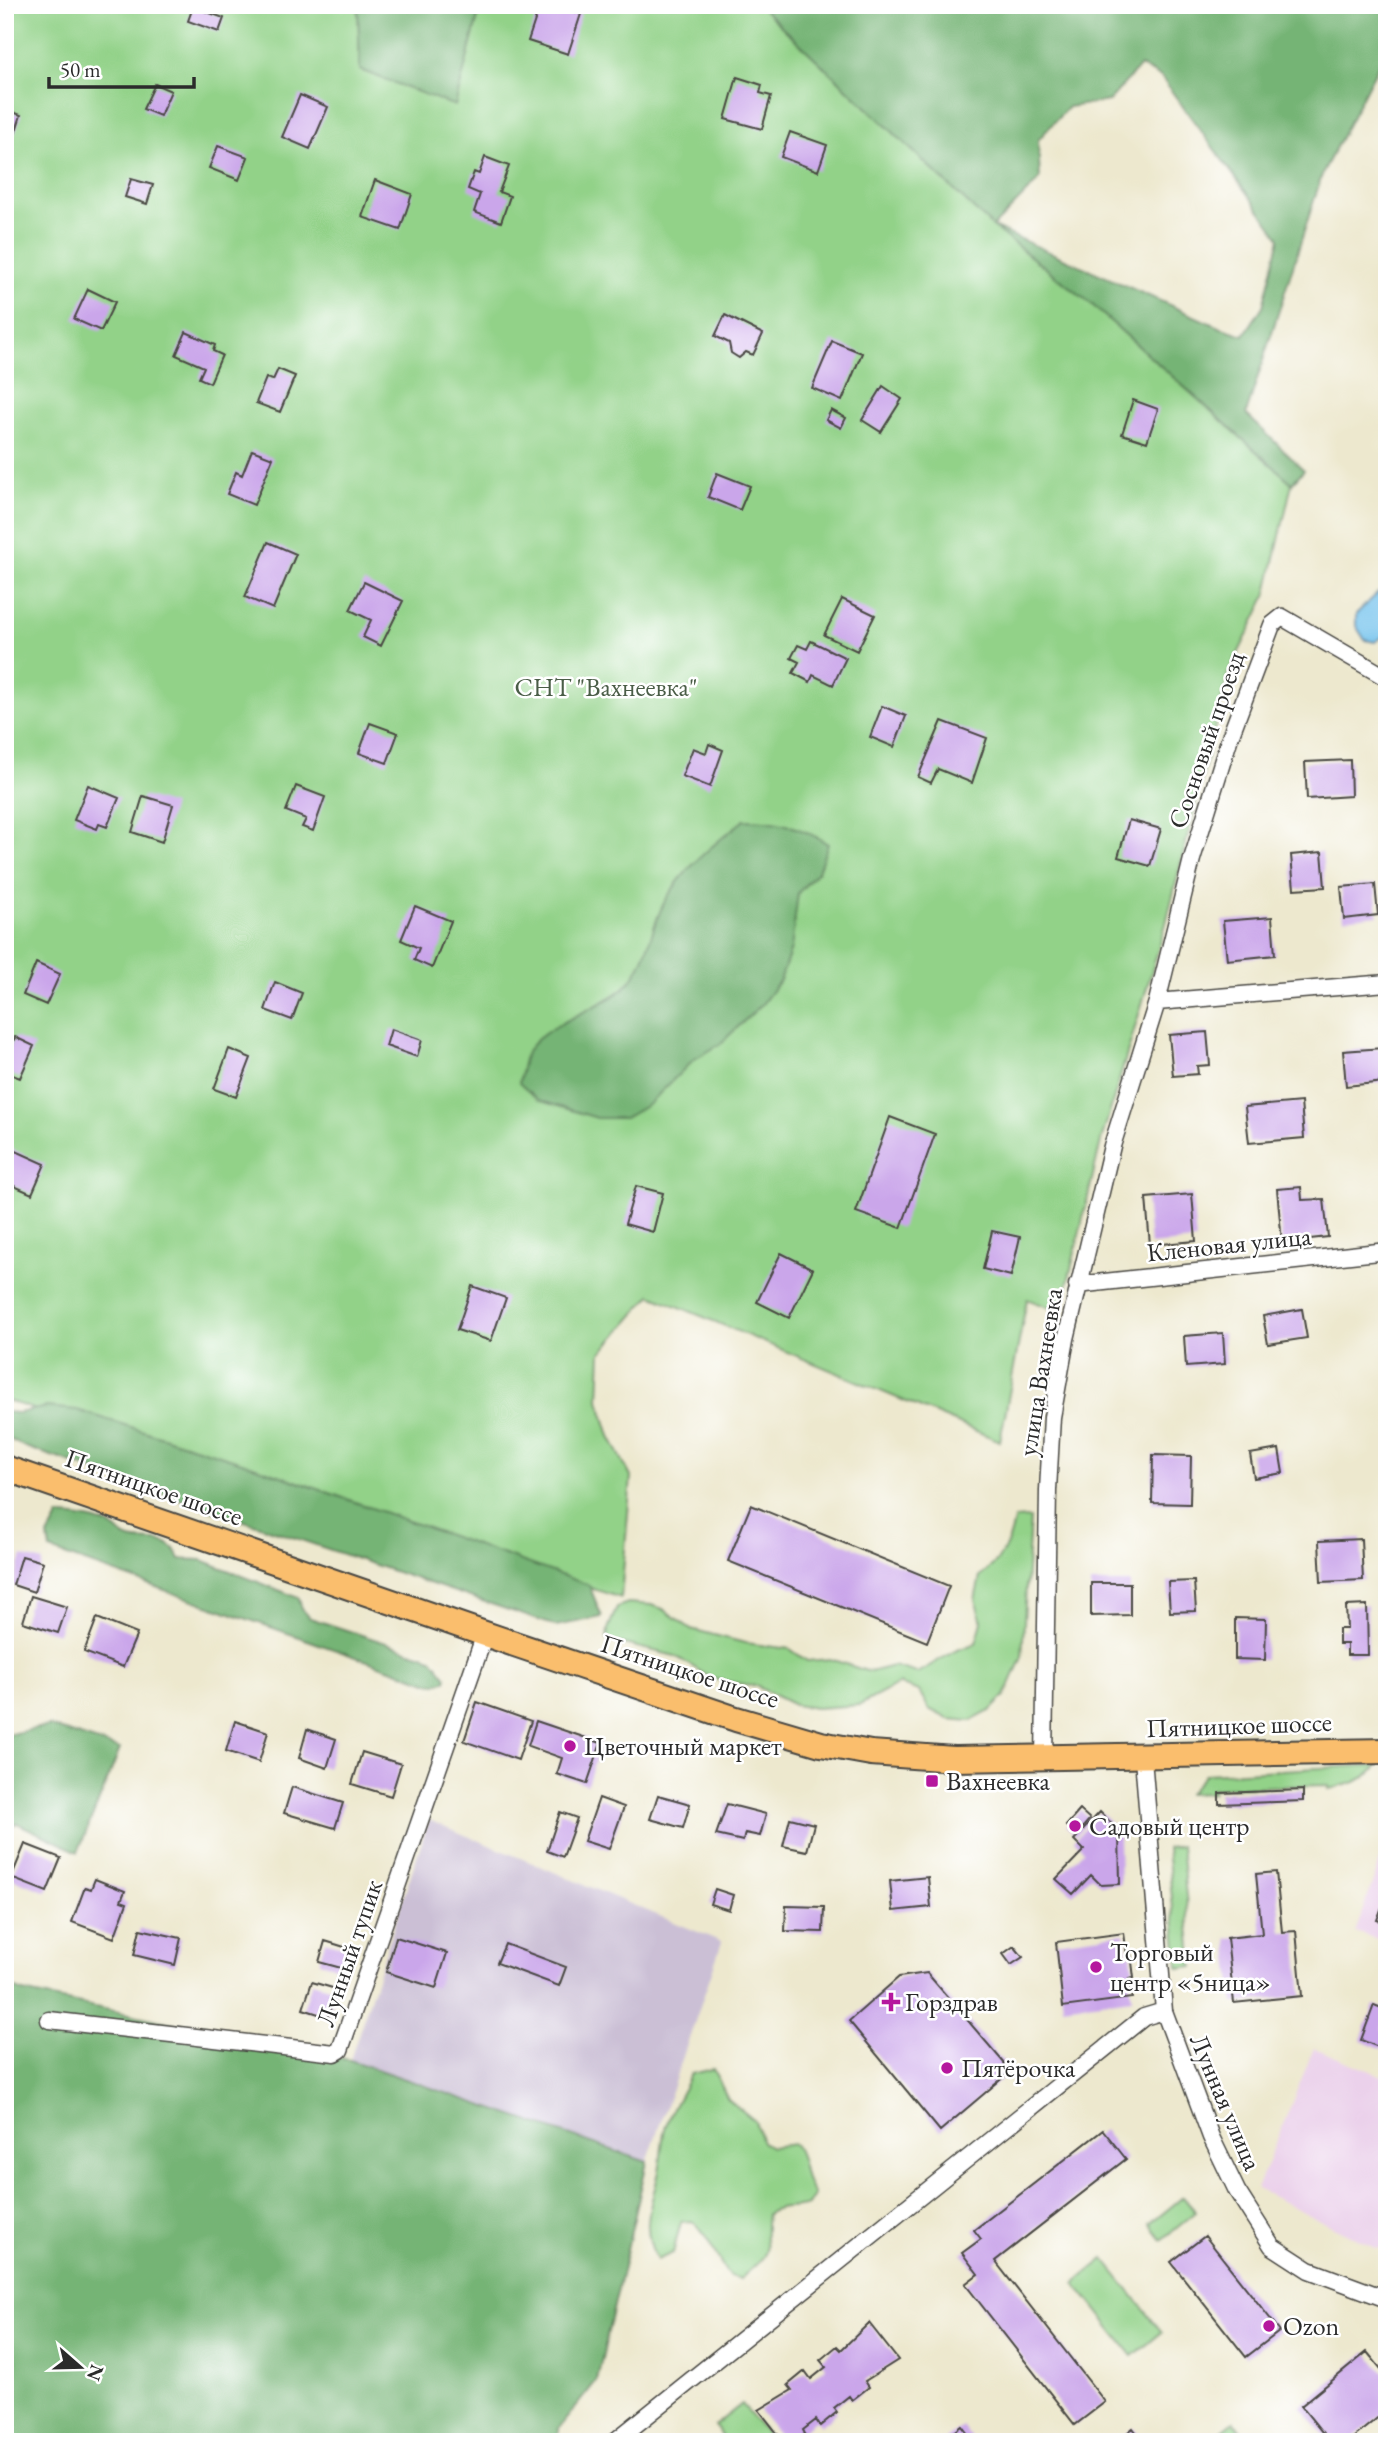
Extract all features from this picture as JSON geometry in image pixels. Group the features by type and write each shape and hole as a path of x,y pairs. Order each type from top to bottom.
{"main road":[{"name":"Пятницкое шоссе","path":"5,1468 736,1719 821,1744 871,1753 954,1759 1044,1760 1387,1751"}],"street":[{"name":"Сосновый проезд","path":"1157,1002 1195,847 1230,737 1276,619 1289,618 1387,678"},
{"path":"1157,1002 1387,983"},
{"name":"улица Вахнеевка","path":"1044,1760 1052,1417 1077,1285 1112,1146 1157,1002"},
{"name":"Кленовая улица","path":"1077,1285 1387,1251"},
{"name":"Лунный тупик","path":"49,2020 335,2053 340,2050 485,1634"},
{"name":"Лунная улица","path":"1143,1758 1164,2011 1211,2137 1237,2191 1272,2246 1309,2270 1387,2299"},
{"path":"614,2442 1144,2017 1164,2011"}],"shaded area":[{"path":"429,1820 722,1942 647,2162 350,2060"},
{"path":"1387,1842 1387,1942 1355,1932"},
{"path":"1314,2048 1387,2078 1387,2243 1378,2249 1257,2189"}],"green space":[{"name":"СНТ \"Вахнеевка\"","path":"5,5 358,5 360,70 455,105 481,5 759,5 993,227 1089,302 1292,483 1266,597 1228,674 1165,927 1101,1141 1061,1312 1027,1299 1000,1441 651,1295 601,1353 599,1400 610,1436 631,1477 621,1598 5,1400"},
{"path":"358,5 481,5 455,106 360,70"},
{"path":"759,5 1387,5 1387,49 1323,172 1246,414 1304,470 1292,483 1089,302 993,227","holes":["1140,66 1161,77 1280,238 1263,306 1244,335 1219,327 993,227 1040,179 1038,140 1068,107 1109,101"]},
{"path":"744,820 788,825 828,844 818,871 798,893 791,949 780,980 762,1004 719,1045 693,1060 649,1104 625,1118 597,1118 538,1100 519,1083 525,1056 532,1045 555,1027 625,987 639,968 663,905 679,880 699,858"},
{"path":"47,1407 77,1410 242,1462 589,1585 602,1617 556,1626 25,1447 5,1437 5,1412 18,1413"},
{"path":"59,1516 102,1523 135,1540 163,1542 175,1550 180,1559 202,1560 299,1598 302,1609 310,1618 432,1658 447,1677 446,1681 433,1684 50,1550 48,1536"},
{"path":"1030,1518 1022,1657 1005,1696 990,1711 971,1721 948,1719 929,1709 919,1691 899,1684 860,1705 816,1708 794,1705 756,1686 713,1679 675,1656 607,1640 608,1629 617,1607 628,1603 652,1605 663,1609 691,1629 745,1643 790,1649 807,1661 830,1659 870,1672 893,1666 917,1673 955,1651 976,1643 982,1622 975,1600 980,1577 997,1561 1008,1543 1015,1519"},
{"path":"49,1726 120,1749 78,1852 17,1823 5,1829 5,1735"},
{"path":"1378,1765 1356,1782 1328,1789 1328,1785 1213,1788 1212,1793 1188,1794 1205,1774"},
{"path":"1181,1846 1193,1966 1179,1968 1167,1848"},
{"path":"5,1984 23,1992 350,2060 647,2162 597,2380 559,2428 559,2442 5,2442"},
{"path":"713,2069 728,2099 755,2121 762,2142 771,2147 794,2144 814,2195 808,2205 767,2214 765,2255 740,2279 729,2276 707,2238 692,2221 681,2222 673,2253 657,2260 649,2236 649,2215 669,2116 691,2074"},
{"path":"1183,2197 1196,2212 1162,2240 1150,2224"},
{"path":"1104,2259 1162,2332 1133,2356 1075,2283"},
{"path":"742,2404 769,2438 764,2442 727,2442 714,2426"},
{"path":"1234,2421 1245,2435 1261,2437 1264,2442 1208,2442"}],"water":[{"path":"1387,591 1387,634 1375,642 1365,640 1356,626 1356,614 1378,593"}],"building":[{"path":"540,5 553,5 581,14 568,54 528,41"},
{"path":"193,7 224,18 219,32 188,21"},
{"path":"737,77 762,85 760,93 771,96 762,129 725,119"},
{"path":"155,84 171,91 160,116 143,109"},
{"path":"300,95 328,107 310,149 282,137"},
{"path":"5,109 21,115 15,134 5,130"},
{"path":"790,132 827,145 818,171 781,157"},
{"path":"218,146 248,157 239,180 209,168"},
{"path":"485,157 509,166 499,192 510,196 501,222 474,212 480,194 468,189 474,172 479,174"},
{"path":"131,179 153,185 147,204 125,197"},
{"path":"375,180 412,194 400,230 362,217"},
{"path":"88,289 115,302 101,331 74,319"},
{"path":"725,315 763,334 753,355 746,352 739,358 731,353 729,343 715,336"},
{"path":"186,332 215,345 213,351 222,355 210,383 199,378 204,367 176,355"},
{"path":"832,341 862,353 842,401 812,388"},
{"path":"278,369 295,376 280,412 256,403 266,378 273,380"},
{"path":"883,386 902,399 881,432 862,420"},
{"path":"1133,400 1158,409 1147,442 1122,434"},
{"path":"831,410 846,418 841,428 826,420"},
{"path":"252,450 273,458 254,505 227,494 236,472 242,475"},
{"path":"717,473 750,486 740,510 708,497"},
{"path":"268,542 296,554 273,609 245,597"},
{"path":"364,582 403,601 381,646 363,637 371,620 350,610"},
{"path":"842,599 875,615 857,651 824,635"},
{"path":"811,641 846,658 833,685 813,675 810,682 793,673 799,662 791,658 798,645 807,649"},
{"path":"882,706 906,716 894,747 870,737"},
{"path":"942,721 987,738 972,783 938,769 931,783 918,777"},
{"path":"370,723 398,733 387,763 359,753"},
{"path":"709,744 723,750 710,787 682,776 693,748 706,753"},
{"path":"1350,760 1351,796 1307,799 1305,762"},
{"path":"88,785 119,798 107,827 99,824 97,829 74,820"},
{"path":"296,786 325,797 313,831 302,827 306,819 286,811"},
{"path":"143,796 173,805 162,842 132,832"},
{"path":"1129,820 1161,829 1150,866 1118,857"},
{"path":"1322,852 1325,887 1294,889 1291,855"},
{"path":"1375,884 1378,915 1344,919 1341,887"},
{"path":"415,906 451,921 432,968 414,960 419,948 401,940"},
{"path":"1272,917 1275,955 1227,960 1223,921"},
{"path":"36,963 60,974 46,1005 23,995"},
{"path":"275,982 302,993 292,1020 265,1010"},
{"path":"391,1029 422,1040 417,1057 386,1046"},
{"path":"1207,1032 1210,1065 1197,1066 1198,1074 1173,1076 1169,1035"},
{"path":"15,1037 34,1046 20,1078 5,1072 5,1058"},
{"path":"1383,1048 1385,1082 1346,1086 1343,1051"},
{"path":"229,1049 251,1058 236,1097 214,1089"},
{"path":"1301,1102 1304,1138 1249,1143 1245,1107"},
{"path":"890,1117 935,1134 901,1228 856,1212"},
{"path":"5,1146 45,1164 32,1194 5,1182"},
{"path":"636,1186 663,1193 653,1232 625,1224"},
{"path":"1301,1187 1302,1200 1324,1199 1328,1237 1282,1242 1277,1189"},
{"path":"1192,1194 1196,1241 1150,1245 1146,1198"},
{"path":"992,1231 1020,1237 1011,1276 983,1269"},
{"path":"781,1253 813,1269 789,1318 757,1302"},
{"path":"472,1286 506,1298 491,1341 457,1330"},
{"path":"1302,1309 1307,1338 1268,1344 1263,1316"},
{"path":"1223,1333 1225,1364 1186,1367 1184,1336"},
{"path":"1279,1449 1283,1473 1254,1478 1250,1454"},
{"path":"1153,1455 1191,1456 1190,1504 1152,1503"},
{"path":"751,1505 949,1586 927,1642 728,1561"},
{"path":"1361,1539 1363,1580 1321,1582 1319,1541"},
{"path":"22,1556 43,1562 34,1592 13,1585"},
{"path":"1194,1581 1196,1611 1170,1612 1168,1582"},
{"path":"1091,1583 1130,1583 1130,1615 1091,1616"},
{"path":"31,1596 67,1607 58,1633 23,1622"},
{"path":"1367,1605 1368,1655 1347,1655 1347,1644 1339,1644 1339,1629 1347,1629 1346,1606"},
{"path":"97,1618 137,1634 123,1667 84,1652"},
{"path":"1235,1618 1266,1619 1265,1660 1235,1659"},
{"path":"477,1702 531,1721 518,1760 464,1741"},
{"path":"235,1721 268,1732 259,1762 226,1751"},
{"path":"536,1721 601,1743 587,1784 557,1774 562,1758 528,1746"},
{"path":"307,1729 336,1739 327,1768 299,1758"},
{"path":"362,1752 401,1764 391,1796 352,1784"},
{"path":"292,1787 343,1803 335,1828 284,1813"},
{"path":"1303,1790 1303,1801 1219,1804 1219,1793"},
{"path":"658,1795 690,1804 683,1828 650,1819"},
{"path":"599,1798 624,1807 609,1849 584,1841"},
{"path":"727,1804 766,1814 760,1836 745,1833 743,1841 716,1835"},
{"path":"1080,1810 1090,1819 1076,1835 1066,1826"},
{"path":"560,1812 577,1818 563,1857 547,1851"},
{"path":"1100,1812 1119,1831 1120,1884 1101,1885 1091,1875 1073,1894 1056,1879 1084,1850 1074,1840"},
{"path":"790,1818 814,1824 807,1851 783,1846"},
{"path":"25,1844 61,1858 47,1892 11,1878"},
{"path":"1276,1872 1282,1932 1296,1931 1302,1996 1234,2003 1227,1938 1262,1934 1256,1874"},
{"path":"928,1877 931,1907 893,1911 890,1881"},
{"path":"95,1879 125,1891 121,1901 127,1903 114,1938 72,1922 85,1887 91,1889"},
{"path":"715,1889 733,1895 729,1910 710,1904"},
{"path":"1387,1894 1387,1923 1377,1920"},
{"path":"786,1906 824,1907 823,1932 785,1931"},
{"path":"140,1929 181,1938 175,1965 134,1955"},
{"name":"Торговый центр «5ница»","path":"1124,1933 1127,1955 1131,1954 1134,1978 1129,1979 1132,1998 1063,2007 1056,1942"},
{"path":"396,1937 447,1953 436,1988 386,1972"},
{"path":"325,1941 351,1949 345,1969 319,1962"},
{"path":"505,1944 566,1967 559,1986 497,1963"},
{"path":"1014,1946 1023,1957 1011,1965 1003,1954"},
{"path":"927,1973 1011,2071 940,2131 849,2021 899,1977"},
{"path":"312,1982 336,1989 328,2017 303,2009"},
{"path":"1374,2005 1387,2010 1382,2030 1387,2032 1383,2049 1361,2040"},
{"path":"1103,2130 1126,2159 995,2261 1105,2402 1075,2425 965,2284 978,2274 962,2253 981,2239 974,2230"},
{"path":"1205,2236 1280,2331 1246,2357 1171,2262"},
{"path":"869,2323 898,2360 865,2381 869,2387 852,2400 849,2396 834,2408 837,2412 820,2426 816,2420 803,2430 805,2434 795,2442 784,2442 759,2410 792,2390 788,2385 805,2371 811,2379 826,2367 820,2360 837,2346 841,2350"},
{"path":"1367,2352 1387,2376 1387,2410 1348,2442 1330,2442 1301,2406"},
{"path":"962,2426 974,2442 942,2442"},
{"path":"1133,2428 1144,2442 1116,2442"}],"place":[{"name":"Цветочный маркет","path":"570,1746"},
{"name":"Вахнеевка","path":"932,1781"},
{"name":"Садовый центр","path":"1075,1826"},
{"name":"Торговый центр «5ница»","path":"1096,1967"},
{"name":"Горздрав","path":"891,2002"},
{"name":"Пятёрочка","path":"947,2068"},
{"name":"Ozon","path":"1269,2326"}]}
